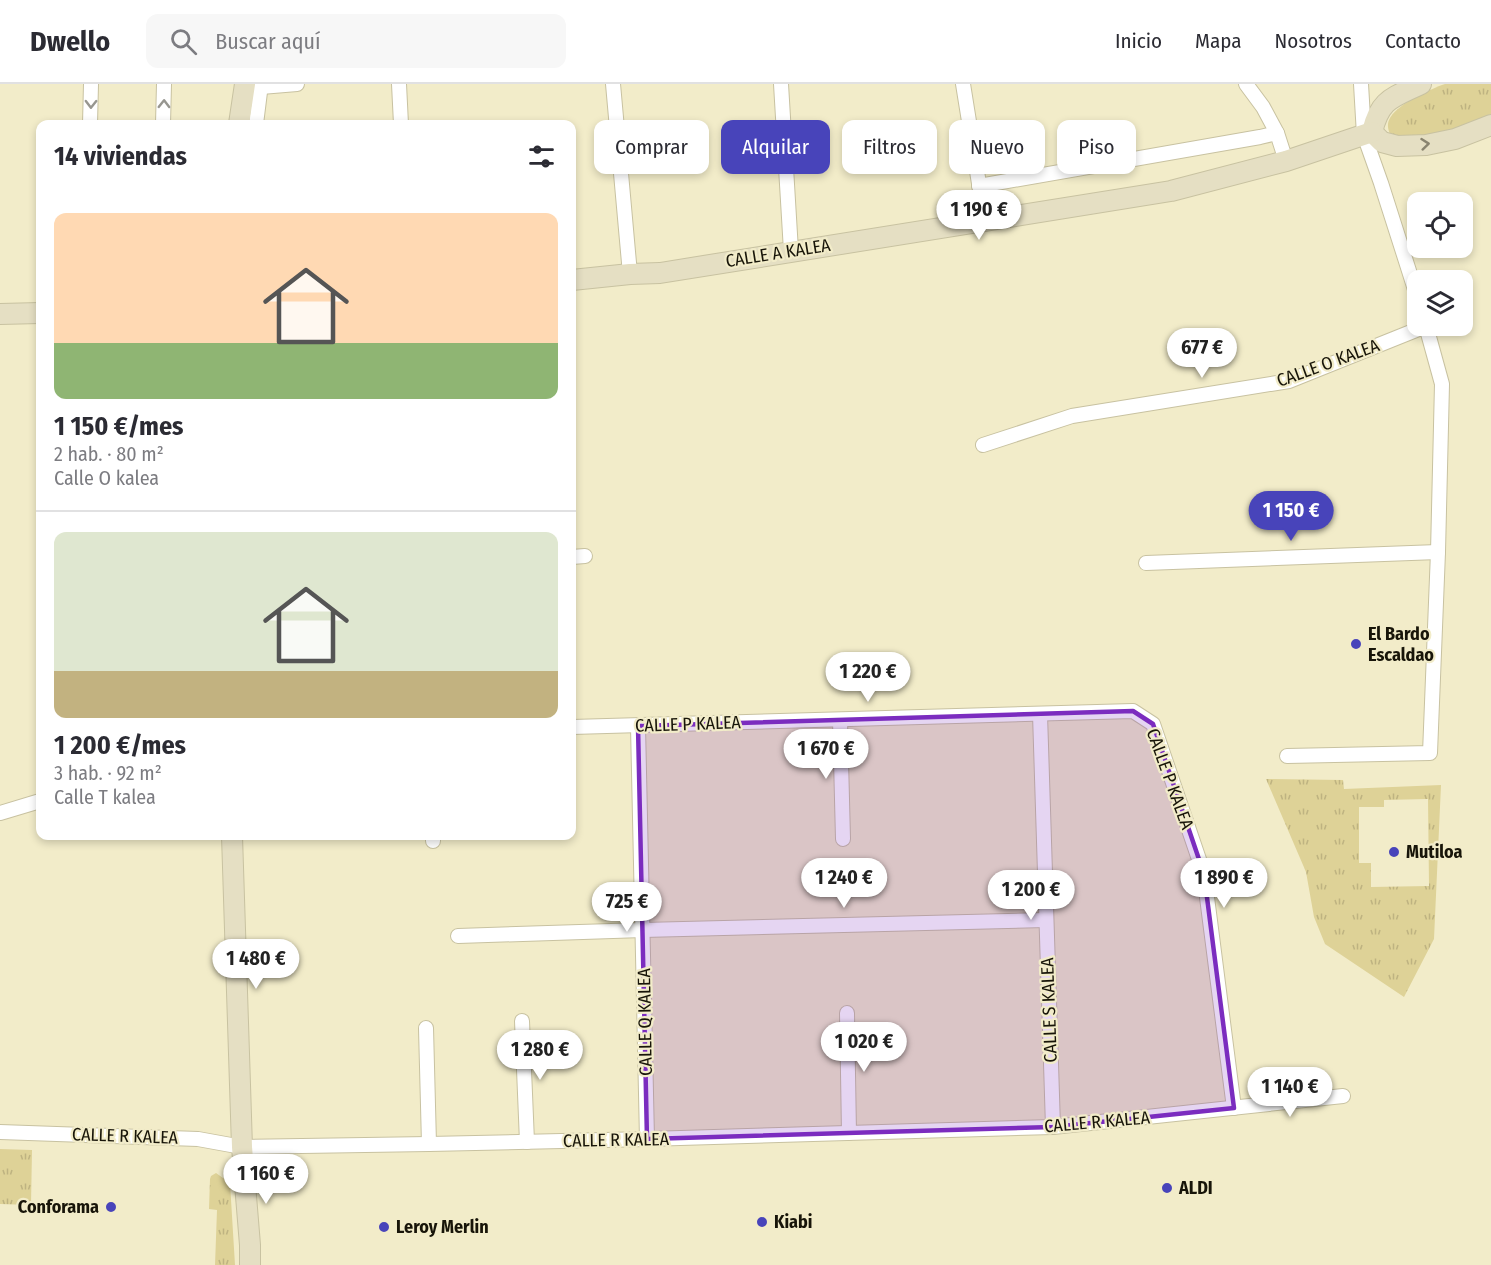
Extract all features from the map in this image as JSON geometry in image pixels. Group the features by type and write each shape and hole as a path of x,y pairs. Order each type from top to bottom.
{"street":[{"path":"90,120 91,84"},
{"path":"163,120 164,84"},
{"path":"256,85 297,84"},
{"path":"399,84 401,120"},
{"path":"613,84 630,274"},
{"path":"781,84 791,251"},
{"path":"963,84 985,221"},
{"path":"1246,84 1263,107 1277,133 1286,161"},
{"path":"1361,84 1368,133 1409,270"},
{"path":"1368,133 1381,106 1395,96 1421,84"},
{"path":"241,120 256,85"},
{"path":"256,85 256,120"},
{"path":"1368,133 1382,142 1397,146 1426,145 1455,139 1491,125"},
{"path":"979,186 1248,140 1277,133"},
{"name":"CALLE A KALEA","path":"576,280 660,273 1171,191 1286,161 1368,133"},
{"path":"0,314 36,313"},
{"name":"CALLE O KALEA","path":"983,445 1071,416 1289,381 1407,334"},
{"name":"CALLE O KALEA","path":"1287,756 1430,753 1442,384 1429,336"},
{"path":"1146,563 1438,552"},
{"name":"CALLE P KALEA","path":"576,727 1133,711 1153,724 1204,874 1234,1108"},
{"name":"CALLE S KALEA","path":"1040,714 1053,1127"},
{"path":"840,720 843,839"},
{"name":"CALLE Q KALEA","path":"638,726 647,1139"},
{"path":"0,813 36,802"},
{"path":"232,840 242,1147 250,1265"},
{"path":"458,936 1046,920"},
{"path":"847,1013 849,1133"},
{"path":"522,1021 527,1142"},
{"path":"426,1028 429,1144"},
{"name":"CALLE R KALEA","path":"0,1132 198,1139 242,1147 647,1139 1053,1127 1343,1096"}],"highlighted area":[{"path":"1133,711 1153,724 1204,874 1234,1108 1053,1127 647,1139 638,726"}],"green space":[{"path":"1445,84 1491,84 1491,114 1437,135 1395,137 1390,134 1388,122 1398,109 1405,103"},
{"path":"1266,779 1343,780 1344,789 1441,785 1434,939 1404,997 1325,944 1314,917 1306,872","holes":["1428,799 1429,886 1371,887 1371,863 1359,863 1359,807 1384,807 1384,800"]},
{"path":"0,1149 32,1150 31,1205 0,1204"},
{"path":"216,1173 230,1183 235,1265 215,1265 217,1210 209,1209 210,1179"}],"place":[{"name":"El Bardo Escaldao","path":"1356,644"},
{"name":"Mutiloa","path":"1394,852"},
{"name":"ALDI","path":"1167,1188"},
{"name":"Conforama","path":"111,1207"},
{"name":"Kiabi","path":"762,1222"},
{"name":"Leroy Merlin","path":"384,1227"}]}
